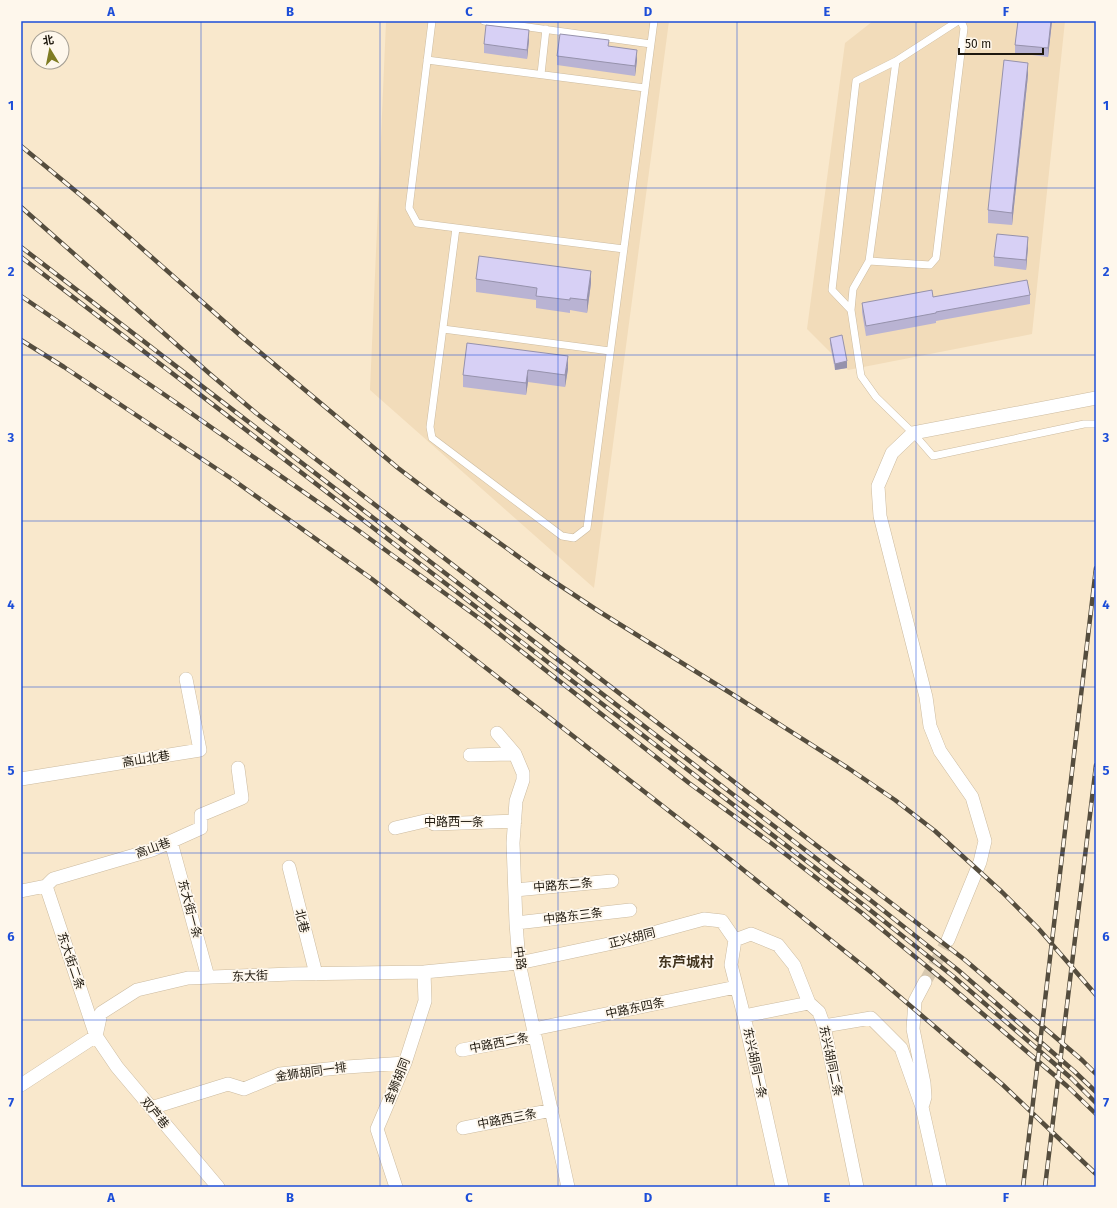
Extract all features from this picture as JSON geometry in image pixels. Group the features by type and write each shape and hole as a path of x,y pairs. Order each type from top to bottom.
{"street":[{"path":"948,940 980,862 985,841 972,797 940,751 930,726 926,697 880,516 878,486 892,453 913,433 1096,398"},
{"name":"高山北巷","path":"21,779 200,750 186,679"},
{"name":"中路","path":"497,733 515,754 523,773 523,780 516,801 513,843 514,890 519,963 568,1187"},
{"path":"470,755 515,754"},
{"name":"高山巷","path":"21,891 46,886 53,879 152,850 201,828 201,815 242,798 238,768"},
{"name":"中路西一条","path":"395,828 429,820 434,824 515,821"},
{"name":"东大街一条","path":"172,842 208,977"},
{"name":"北巷","path":"289,867 316,974"},
{"name":"中路东二条","path":"514,890 612,881"},
{"name":"东大街二条","path":"46,886 96,1036"},
{"name":"中路东三条","path":"516,923 630,910"},
{"name":"正兴胡同","path":"519,963 627,940 704,919 722,921 735,940"},
{"name":"东兴胡同二条","path":"735,940 751,934 778,946 794,965 809,1003 819,1012 824,1026 858,1187"},
{"name":"东兴胡同一条","path":"735,940 731,964 782,1187"},
{"name":"东大街","path":"96,1036 101,1014 137,990 188,978 424,972 519,963"},
{"name":"金狮胡同","path":"396,1187 377,1130 405,1063 426,1001 424,972"},
{"path":"922,1107 925,1097 924,1083 913,1029 915,1001 925,982"},
{"name":"中路东四条","path":"535,1032 736,987"},
{"path":"744,1016 809,1003"},
{"path":"824,1026 871,1018 901,1048 922,1107 940,1187"},
{"name":"中路西二条","path":"462,1050 535,1032"},
{"path":"21,1085 96,1036"},
{"name":"双芦巷","path":"96,1036 117,1067 218,1187"},
{"name":"金狮胡同一排","path":"151,1108 228,1084 244,1089 280,1074 405,1063"},
{"name":"中路西三条","path":"463,1128 552,1110"}],"lane":[{"path":"432,21 408,208 417,223 624,249"},
{"path":"484,21 651,44"},
{"path":"456,228 430,427 432,438 562,536 574,538 587,528 654,21"},
{"path":"851,310 832,290 856,81 896,61 958,21"},
{"path":"869,261 930,265 936,258 964,28 961,21"},
{"path":"541,74 546,29"},
{"path":"427,60 645,88"},
{"path":"896,61 869,261 853,289 851,310 861,376 876,397 934,456 1084,424 1096,424"},
{"path":"443,329 610,350"}],"shaded area":[{"path":"383,21 669,21 594,588 370,390 386,22"},
{"path":"873,21 1065,21 1032,334 848,370 807,329 845,43"}],"building":[{"path":"1018,21 1051,21 1048,48 1015,45"},
{"path":"486,25 529,30 527,50 484,44"},
{"path":"560,34 609,40 608,46 637,50 635,66 557,56"},
{"path":"1004,60 1028,63 1012,213 988,210"},
{"path":"997,234 1028,237 1026,260 994,257"},
{"path":"479,256 591,271 587,300 570,298 570,300 536,296 537,288 476,279"},
{"path":"1027,280 1030,295 866,326 862,303 932,290 933,297"},
{"path":"842,335 847,361 835,364 830,338"},
{"path":"467,343 568,356 565,375 528,370 526,383 463,375"}],"tunnel":[{"path":"925,982 948,940"}],"railway":[{"path":"21,146 95,207 243,338 398,468 440,500 541,573 600,612 848,768 895,800 935,831 1002,892 1038,928 1096,995"},
{"path":"21,207 256,413 965,960 1082,1060 1096,1074"},
{"path":"21,247 869,899 958,970 1096,1092"},
{"path":"21,257 865,906 954,977 1071,1078 1096,1103"},
{"path":"21,296 355,528 483,621 689,783 771,843 862,913 948,984 1067,1086 1096,1114"},
{"path":"21,340 232,479 372,579 696,832 872,973 1003,1085 1096,1174"},
{"path":"1023,1187 1096,568"},
{"path":"1045,1187 1096,765"}],"district":[{"name":"东芦城村","path":"686,962"}]}
